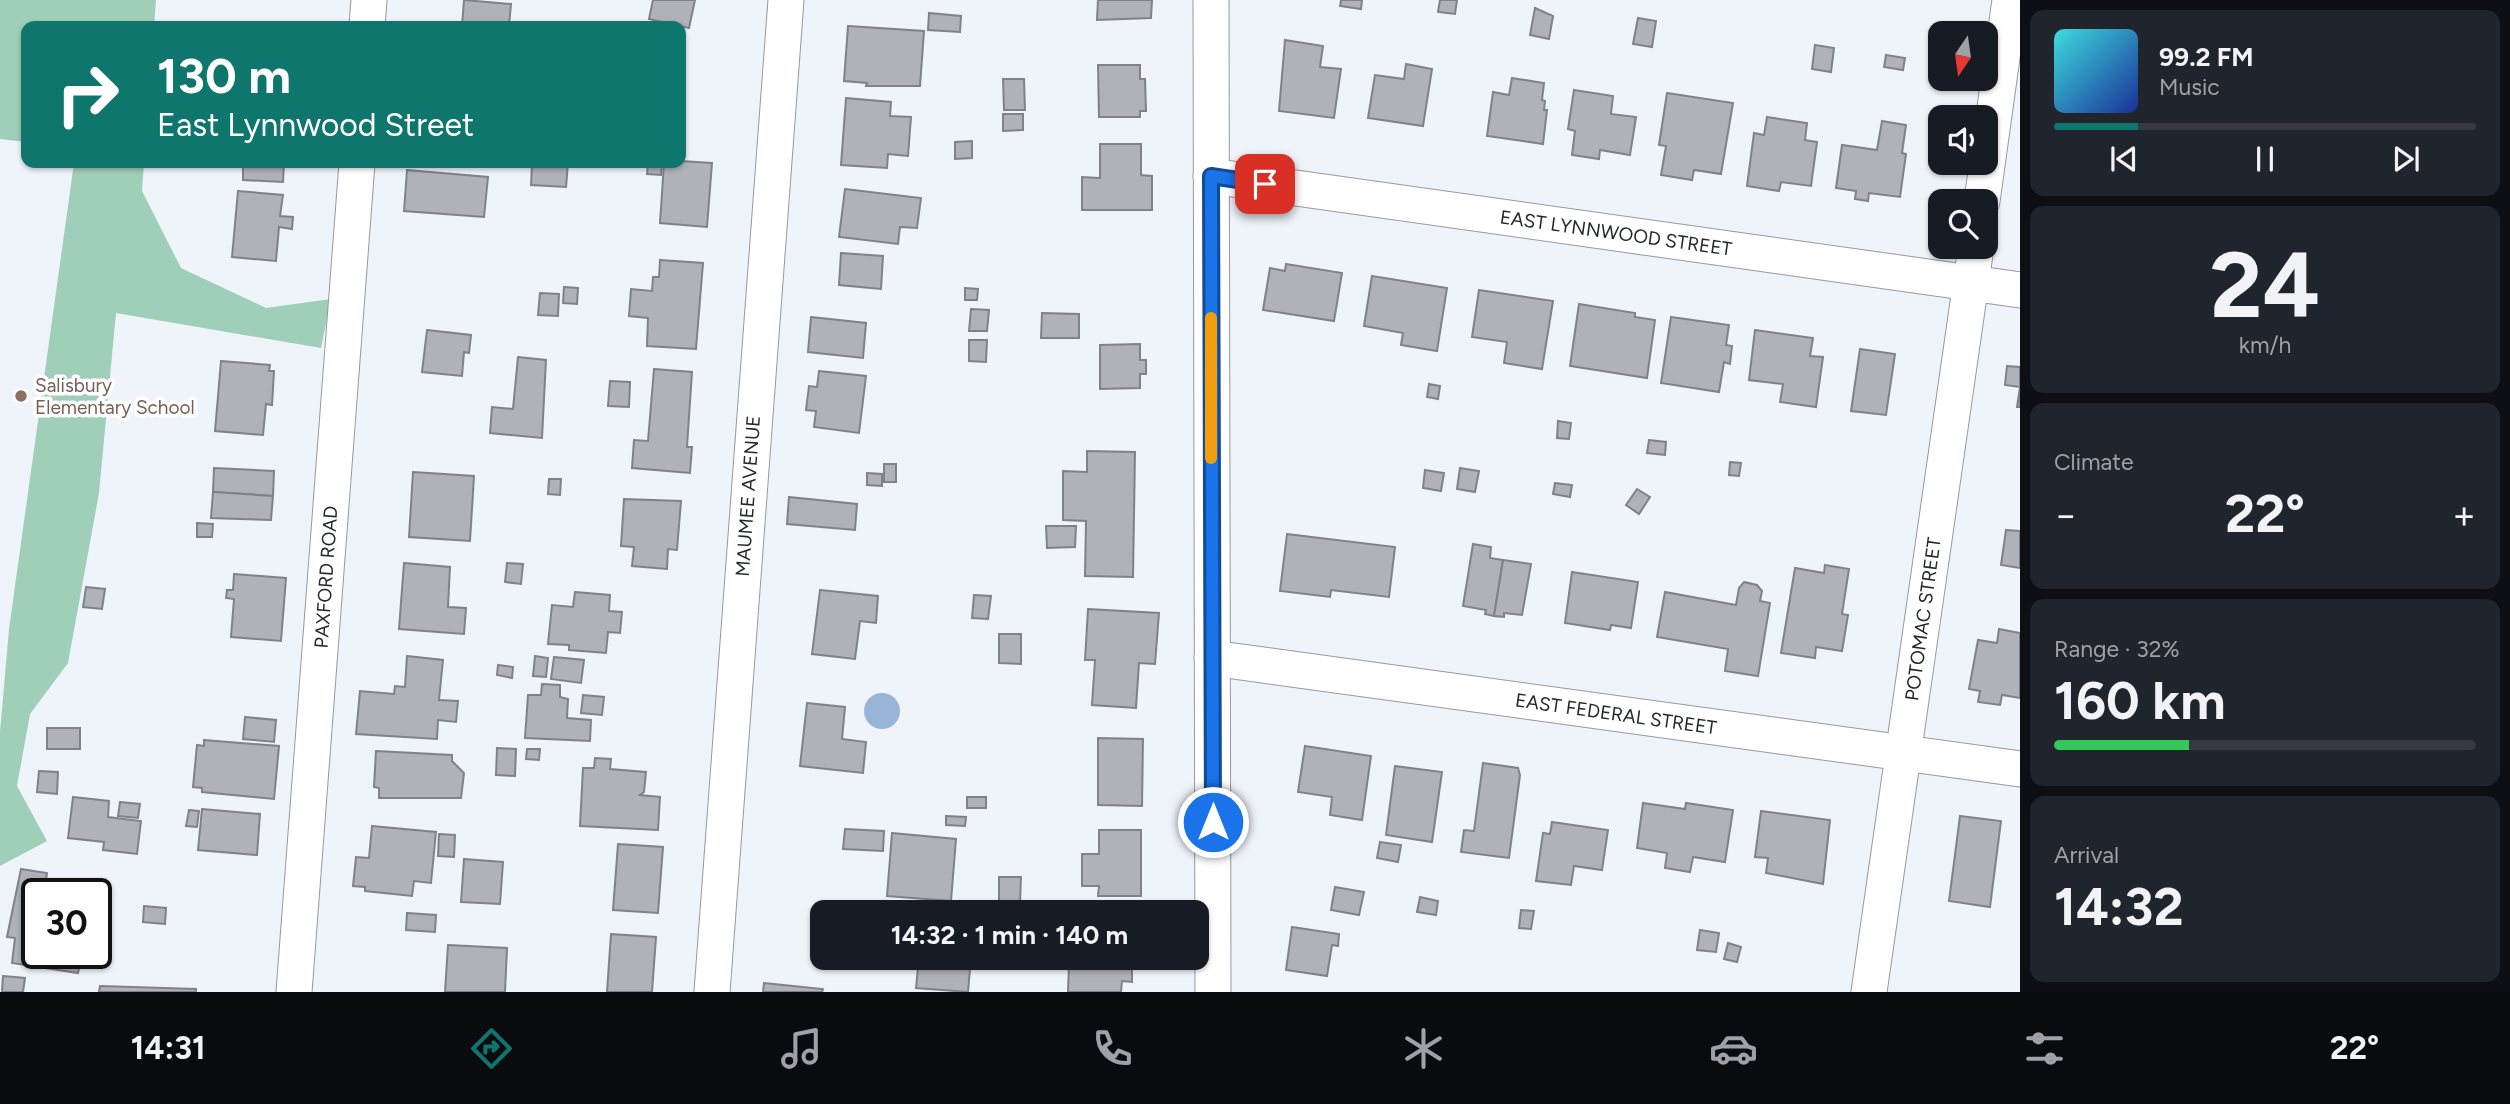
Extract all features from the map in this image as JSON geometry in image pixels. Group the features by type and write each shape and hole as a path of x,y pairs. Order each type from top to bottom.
{"street":[{"path":"367,21 369,0"},
{"name":"MAUMEE AVENUE","path":"712,992 786,0"},
{"path":"1211,0 1213,992"},
{"path":"1984,189 2010,0"},
{"name":"PAXFORD ROAD","path":"294,992 357,168"},
{"name":"EAST LYNNWOOD STREET","path":"1211,176 2020,290"},
{"name":"POTOMAC STREET","path":"1869,992 1974,259"},
{"name":"EAST FEDERAL STREET","path":"1212,658 2020,769"}],"green space":[{"path":"0,0 156,0 154,21 21,21 21,141 0,139"},
{"path":"73,168 144,168 142,191 181,268 266,308 331,299 321,348 116,313 99,493 68,663 30,714 17,786 47,841 0,866 0,732 9,629"}],"water":[{"path":"882,693 894,699 900,711 894,723 882,729 870,723 864,711 870,699"}],"building":[{"path":"464,0 511,4 509,21 462,21"},
{"path":"653,0 695,0 689,28 686,27 686,21 649,19"},
{"path":"1098,0 1152,0 1151,18 1097,20"},
{"path":"1341,0 1362,0 1361,9 1340,6"},
{"path":"1440,0 1457,0 1455,14 1438,12"},
{"path":"1535,8 1553,16 1549,39 1530,35"},
{"path":"929,13 961,16 960,32 928,30"},
{"path":"1638,18 1656,21 1652,47 1633,44"},
{"path":"848,26 924,31 920,86 866,86 867,83 844,81"},
{"path":"1285,40 1323,46 1320,67 1341,69 1334,118 1279,111"},
{"path":"1815,45 1834,48 1831,72 1812,69"},
{"path":"1886,55 1905,58 1903,70 1884,67"},
{"path":"1406,64 1432,69 1423,126 1368,118 1375,75 1404,79"},
{"path":"1098,65 1140,65 1140,79 1145,79 1146,111 1140,111 1140,117 1099,117"},
{"path":"1512,78 1544,83 1542,100 1545,101 1544,110 1547,110 1543,144 1487,136 1493,92 1509,95"},
{"path":"1003,79 1024,79 1025,110 1004,110"},
{"path":"1574,90 1613,96 1611,114 1636,117 1630,155 1600,150 1599,159 1572,155 1575,131 1568,129"},
{"path":"1667,93 1733,103 1721,174 1694,170 1692,180 1661,175 1666,146 1659,145"},
{"path":"846,98 891,102 890,116 911,117 908,156 888,154 887,168 841,165"},
{"path":"1003,114 1023,114 1023,130 1003,131"},
{"path":"1767,117 1807,123 1805,140 1817,142 1811,186 1781,182 1779,191 1747,186 1754,133 1764,135"},
{"path":"1882,121 1906,125 1902,153 1906,154 1900,197 1869,193 1868,201 1855,199 1856,191 1836,188 1842,145 1877,150"},
{"path":"972,141 972,158 955,159 955,142"},
{"path":"1100,144 1141,144 1141,175 1152,176 1152,210 1082,210 1082,177 1100,178"},
{"path":"686,161 712,163 707,227 660,223 664,168 686,168"},
{"path":"243,168 284,168 283,182 243,180"},
{"path":"532,168 568,168 566,187 531,185"},
{"path":"648,168 662,168 661,175 647,174"},
{"path":"407,170 488,177 484,217 404,211"},
{"path":"845,189 921,198 917,228 900,227 898,244 839,237"},
{"path":"238,191 283,195 280,216 293,217 292,229 279,227 276,261 232,257"},
{"path":"841,253 883,256 881,289 839,285"},
{"path":"660,260 703,263 696,349 647,346 648,318 629,316 631,289 652,291 653,277 659,277"},
{"path":"1286,264 1342,273 1334,321 1263,310 1270,268 1285,271"},
{"path":"1372,276 1447,288 1437,351 1401,345 1403,333 1364,326"},
{"path":"564,287 578,288 577,304 563,303"},
{"path":"965,288 978,289 977,300 965,300"},
{"path":"1479,290 1553,301 1542,369 1504,363 1507,342 1472,337"},
{"path":"540,293 559,294 558,316 538,315"},
{"path":"1579,304 1635,313 1635,317 1655,320 1647,378 1570,366"},
{"path":"971,309 989,310 987,331 969,331"},
{"path":"1042,313 1079,314 1079,338 1041,338"},
{"path":"811,317 866,323 863,358 808,352"},
{"path":"1671,317 1729,325 1726,345 1732,346 1730,364 1724,362 1719,392 1661,383"},
{"path":"427,330 471,335 469,353 464,352 462,376 422,372"},
{"path":"1755,330 1813,338 1810,356 1823,357 1816,407 1780,402 1783,384 1749,380"},
{"path":"969,340 987,340 986,362 969,361"},
{"path":"1140,344 1140,360 1146,360 1146,374 1140,374 1140,388 1100,389 1100,345"},
{"path":"1860,349 1895,354 1886,415 1851,411"},
{"path":"518,357 546,360 542,438 490,433 492,407 513,409"},
{"path":"221,361 270,365 269,371 274,371 272,405 266,404 263,435 215,431"},
{"path":"2007,366 2020,367 2020,387 2005,385"},
{"path":"654,369 692,372 687,447 692,447 690,473 632,468 634,440 648,441"},
{"path":"819,371 866,376 859,433 814,427 816,411 806,410 809,386 817,387"},
{"path":"610,381 630,382 629,407 608,406"},
{"path":"1429,384 1440,386 1438,399 1427,397"},
{"path":"1558,421 1571,423 1569,439 1557,438"},
{"path":"1649,440 1666,442 1665,455 1647,453"},
{"path":"1087,451 1135,452 1133,577 1085,576 1086,521 1063,520 1063,471 1087,472"},
{"path":"1730,462 1741,463 1739,476 1729,475"},
{"path":"884,464 896,464 896,482 884,482"},
{"path":"214,468 274,471 273,496 213,492"},
{"path":"1460,468 1479,471 1475,492 1457,489"},
{"path":"1425,470 1444,473 1441,491 1423,488"},
{"path":"413,472 474,476 470,541 409,537"},
{"path":"867,473 882,474 882,486 867,485"},
{"path":"549,479 561,479 560,495 548,494"},
{"path":"1555,483 1572,485 1570,497 1553,494"},
{"path":"1637,489 1650,497 1639,514 1626,505"},
{"path":"213,492 273,496 271,520 211,518"},
{"path":"789,497 857,504 855,530 787,524"},
{"path":"624,499 681,501 677,550 668,549 667,569 632,566 634,547 621,546"},
{"path":"197,523 213,524 212,537 197,537"},
{"path":"1046,526 1076,526 1075,547 1047,548"},
{"path":"2006,530 2020,531 2020,568 2001,565"},
{"path":"1287,534 1395,547 1389,597 1331,590 1330,597 1280,591"},
{"path":"1473,544 1491,547 1490,558 1503,560 1494,616 1485,614 1486,610 1463,606"},
{"path":"1503,560 1531,564 1522,615 1504,613 1504,617 1494,616"},
{"path":"404,563 450,567 448,607 466,608 464,634 399,629"},
{"path":"507,563 523,564 521,584 505,582"},
{"path":"1825,565 1849,569 1842,614 1848,615 1842,651 1816,647 1815,658 1781,653 1795,568 1824,573"},
{"path":"1572,572 1638,582 1631,628 1611,625 1610,630 1565,623"},
{"path":"234,574 286,578 281,641 231,637 234,599 226,598 227,590 233,590"},
{"path":"1744,582 1757,585 1762,591 1760,601 1770,603 1758,676 1725,671 1728,649 1657,637 1665,592 1736,605 1739,588"},
{"path":"86,587 105,589 102,609 83,607"},
{"path":"820,590 878,596 876,623 860,621 855,659 812,654"},
{"path":"575,592 610,595 609,611 622,612 620,633 608,632 606,653 569,650 569,645 548,644 552,605 573,607"},
{"path":"974,595 991,596 988,619 972,618"},
{"path":"1088,609 1159,613 1155,664 1139,663 1136,708 1092,705 1095,660 1085,660"},
{"path":"1999,629 2020,633 2020,698 2002,695 2000,705 1978,702 1980,691 1969,689 1978,640 1997,643"},
{"path":"999,634 1021,634 1021,664 999,663"},
{"path":"407,656 443,660 439,700 458,701 456,722 438,720 437,739 356,734 360,691 394,694 395,686 405,687"},
{"path":"535,656 548,658 546,677 533,676"},
{"path":"554,657 584,660 581,683 551,679"},
{"path":"498,665 513,667 512,678 497,675"},
{"path":"542,684 560,685 560,697 568,699 567,718 591,720 590,741 525,738 528,695 541,695"},
{"path":"583,695 604,697 602,715 581,713"},
{"path":"807,703 845,707 842,739 866,742 863,773 800,766"},
{"path":"245,717 276,720 274,742 243,739"},
{"path":"47,728 80,728 80,749 47,749"},
{"path":"1098,738 1143,739 1142,806 1098,805"},
{"path":"204,740 279,746 274,799 202,792 202,788 193,787 197,745 204,746"},
{"path":"1305,746 1371,756 1362,820 1330,815 1332,797 1298,792"},
{"path":"497,748 516,749 515,776 496,775"},
{"path":"527,749 540,749 539,760 526,759"},
{"path":"376,751 452,755 452,761 464,773 461,798 379,798 379,788 374,787"},
{"path":"595,758 611,759 610,769 646,772 644,792 640,795 660,797 658,830 580,826 583,768 594,768"},
{"path":"1483,763 1518,768 1520,775 1509,858 1461,852 1464,830 1474,831"},
{"path":"1395,766 1442,772 1432,842 1386,835"},
{"path":"39,771 58,772 57,794 37,792"},
{"path":"73,797 109,801 108,817 141,821 137,854 103,850 104,842 68,838"},
{"path":"967,797 986,797 986,808 967,808"},
{"path":"120,802 140,804 138,818 118,816"},
{"path":"1643,803 1685,809 1686,803 1733,810 1725,862 1693,857 1690,872 1665,868 1667,853 1637,848"},
{"path":"202,809 260,814 257,855 198,850"},
{"path":"189,810 199,811 197,827 186,826"},
{"path":"1761,811 1830,820 1823,884 1766,873 1768,858 1755,857"},
{"path":"946,816 966,817 965,826 946,825"},
{"path":"1960,816 2001,821 1990,907 1949,901"},
{"path":"1552,822 1608,830 1602,870 1574,866 1571,885 1536,881 1543,833 1550,834"},
{"path":"372,826 436,832 431,883 414,881 412,896 365,891 365,887 353,886 356,857 369,858"},
{"path":"845,829 884,831 883,851 843,849"},
{"path":"1099,830 1141,830 1141,896 1098,896 1099,886 1082,886 1082,854 1099,854"},
{"path":"892,833 956,839 951,900 887,896"},
{"path":"439,834 455,835 454,857 438,856"},
{"path":"1380,842 1401,845 1398,862 1377,858"},
{"path":"618,844 663,847 658,913 613,910"},
{"path":"464,859 503,862 500,904 461,902"},
{"path":"21,869 47,873 46,878 21,878 21,964 12,963 15,938 7,937"},
{"path":"999,877 1021,877 1020,900 999,900"},
{"path":"1335,887 1364,892 1359,915 1331,910"},
{"path":"1420,897 1438,901 1436,915 1417,912"},
{"path":"144,906 166,908 165,924 143,922"},
{"path":"1521,910 1534,911 1531,929 1519,928"},
{"path":"407,913 436,915 435,932 406,930"},
{"path":"1292,927 1339,934 1338,946 1332,945 1327,976 1286,970"},
{"path":"1700,930 1719,933 1716,952 1697,950"},
{"path":"611,934 656,937 652,992 607,992"},
{"path":"1728,943 1741,947 1737,962 1724,959"},
{"path":"448,945 507,948 505,992 445,992"},
{"path":"52,969 79,969 78,973"},
{"path":"918,970 970,970 968,992 916,988"},
{"path":"1069,970 1132,970 1132,982 1122,981 1121,992 1068,992"},
{"path":"3,976 25,978 23,992 2,992"},
{"path":"764,983 823,989 822,992 763,992"},
{"path":"100,986 196,989 196,992 99,992"}],"slow traffic":[{"path":"1211,318 1211,458"}],"place":[{"name":"Salisbury Elementary School","path":"21,396"}],"route":[{"path":"1213,822 1211,176 1265,184"}]}
